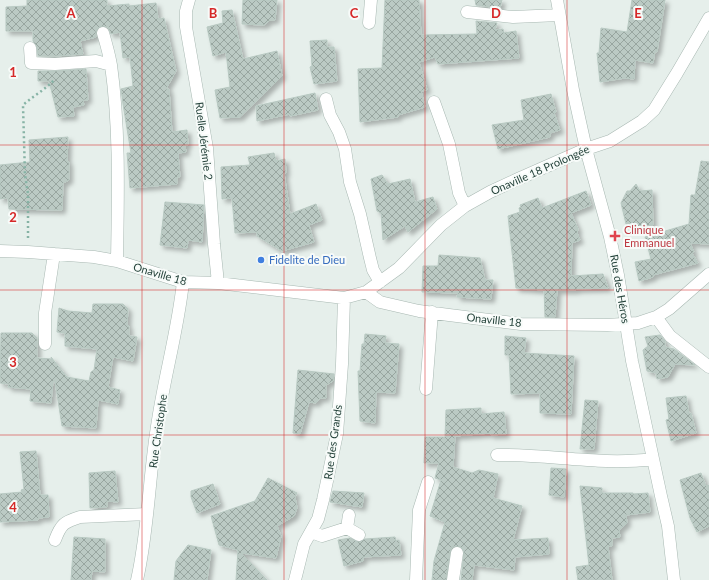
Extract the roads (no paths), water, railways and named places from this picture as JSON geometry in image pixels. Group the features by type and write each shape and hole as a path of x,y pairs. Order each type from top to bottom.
{"street":[{"name":"Ruelle Jérémie 2","path":"189,0 186,11 186,28 207,148 218,283"},
{"path":"369,23 371,0"},
{"name":"Rue des Héros","path":"557,0 572,90 586,149 610,237 618,276 632,361 668,526 674,580"},
{"path":"468,12 513,17 559,15"},
{"name":"Onaville 18 Prolongée","path":"344,298 366,292 399,268 441,225 465,206 490,192 586,149 610,141 642,122 654,110 709,18"},
{"path":"103,33 111,65 116,124 119,175 117,261"},
{"path":"30,48 31,63 55,64 96,61 111,65"},
{"path":"326,99 330,115 345,149 350,182 360,214 373,270 380,282"},
{"path":"434,102 449,144 459,192 465,206"},
{"name":"Onaville 18","path":"0,251 94,256 117,261 183,282 218,283 344,298"},
{"path":"45,344 45,313 54,254"},
{"name":"Onaville 18","path":"366,292 380,302 432,312 521,324 607,325 638,323 656,317 670,309 709,274"},
{"name":"Rue Christophe","path":"137,580 143,552 158,421 180,312 183,282"},
{"name":"Rue des Grands","path":"295,580 304,544 318,519 337,434 342,364 344,298"},
{"path":"426,389 432,312"},
{"path":"656,317 670,336 709,367"},
{"path":"497,455 617,461 653,459"},
{"path":"416,580 419,510 428,482"},
{"path":"55,540 60,527 69,520 80,517 147,514"},
{"path":"347,528 349,515"},
{"path":"311,532 322,536 347,528 359,535"},
{"path":"453,580 457,554"}],"place":[{"name":"Clinique Emmanuel","path":"615,236"},
{"name":"Fidelite de Dieu","path":"261,260"}]}
